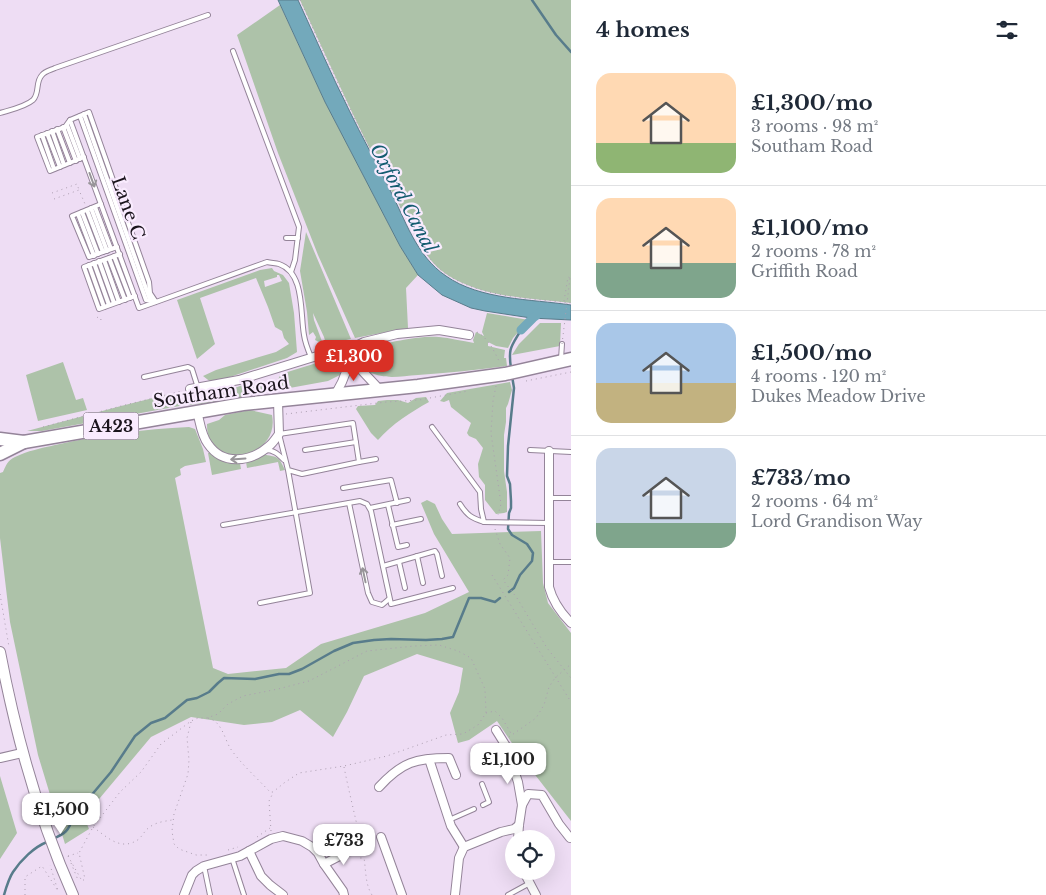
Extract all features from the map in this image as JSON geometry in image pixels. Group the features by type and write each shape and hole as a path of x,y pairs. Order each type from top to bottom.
{"highway":[{"name":"Southam Road","path":"0,440 24,442 243,404 381,391 512,373 566,361"},
{"name":"Southam Road","path":"0,454 24,442"}],"street":[{"path":"334,395 342,382 354,347 364,342 397,334 438,330 469,335"},
{"name":"Southam Road","path":"194,389 239,380 330,352 341,353 349,357"},
{"path":"349,357 381,391"},
{"path":"197,411 203,436 215,452 228,460 243,460 257,455 270,446 279,434 278,401"},
{"path":"549,451 549,587 557,607 571,623"},
{"path":"4,650 22,753 42,819 57,860 73,895"},
{"path":"496,730 503,741 518,782 522,805 519,830"},
{"path":"0,758 22,753"},
{"path":"379,787 399,769 412,762 429,759 449,758 456,775"},
{"path":"429,759 451,826 464,847"},
{"path":"522,805 528,794 542,796 570,838"},
{"path":"455,895 459,858 464,847 519,825"},
{"path":"184,895 192,876 204,866 232,858 247,848 283,836 312,847 318,853 344,895"},
{"path":"381,837 402,895"},
{"path":"247,848 262,876 283,895"},
{"path":"324,864 353,849"},
{"path":"528,880 536,895"}],"lane":[{"path":"0,113 26,104 34,99 37,94 39,78 43,73 208,14"},
{"path":"233,51 299,227 295,260 290,272"},
{"path":"80,159 50,171 37,137 65,126 70,120 89,112 149,282 150,293 156,302"},
{"path":"82,115 149,297 156,302"},
{"path":"70,120 80,159"},
{"path":"65,126 101,204 139,308 267,262 280,264 290,272 297,282 304,335 311,358"},
{"path":"57,129 70,163"},
{"path":"52,131 62,166"},
{"path":"47,133 62,166"},
{"path":"101,204 72,216 89,258 117,247"},
{"path":"87,210 103,252"},
{"path":"87,210 103,252"},
{"path":"286,238 298,238"},
{"path":"120,254 84,267 99,309 135,296"},
{"path":"112,257 127,299"},
{"path":"102,261 119,302"},
{"path":"102,261 114,303"},
{"path":"91,264 109,305"},
{"path":"562,344 566,361"},
{"path":"144,377 188,367 192,369 194,389"},
{"path":"260,602 310,593 288,470 279,434 353,423 359,462"},
{"path":"432,427 480,492 484,522"},
{"path":"305,450 356,442"},
{"path":"264,450 271,450 277,453 286,461"},
{"path":"530,450 571,452"},
{"path":"288,470 302,474 376,459"},
{"path":"343,488 391,480 396,503"},
{"path":"549,498 571,498"},
{"path":"370,508 408,500"},
{"path":"223,525 360,501 368,504 370,508 391,604 453,588"},
{"path":"349,503 368,593 372,602 382,605 389,599"},
{"path":"460,504 467,514 475,520 484,522 548,523"},
{"path":"388,505 398,547 407,545"},
{"path":"392,525 422,519"},
{"path":"383,566 435,551 442,576"},
{"path":"417,556 423,583"},
{"path":"399,562 404,588"},
{"path":"548,562 571,562"},
{"path":"482,784 488,802 483,805"},
{"path":"449,820 474,809"},
{"path":"232,858 244,895"},
{"path":"204,866 210,895"},
{"path":"508,895 530,883"}],"path":[{"path":"300,0 365,138 419,241 435,265 464,284 481,290 518,297 571,303"},
{"path":"52,193 77,184 87,210"},
{"path":"54,199 79,190"},
{"path":"564,302 568,278 570,278"},
{"path":"562,344 570,278"},
{"path":"469,335 471,331 478,332 483,336 512,373 571,372"},
{"path":"496,385 491,434 501,504 495,530 500,544 510,558 508,575 504,580 547,648 571,678"},
{"path":"43,427 194,389"},
{"path":"279,414 420,400 467,391"},
{"path":"492,575 571,702"},
{"path":"0,594 4,650"},
{"path":"207,718 218,714 228,704 243,696 309,680 367,651 439,645 458,651 471,658 485,689 486,713 478,725 463,734 446,735 387,756 344,766 299,773 273,792 269,800 271,839"},
{"path":"503,741 536,718 544,705 549,687 571,664"},
{"path":"486,713 495,711 513,735"},
{"path":"68,856 82,881 85,879 79,853 93,827 120,792 141,772 161,744 198,718 213,719 243,763 270,792 273,792"},
{"path":"191,722 187,738 188,774 173,820 174,844 178,849 196,855 214,855"},
{"path":"344,766 364,858 369,891 372,895"},
{"path":"93,827 109,839 120,844 130,844 140,838 146,829 154,824 173,820"},
{"path":"222,852 247,848 271,828"},
{"path":"25,895 25,876 42,866 58,891 49,864 79,853"}],"green space":[{"path":"300,0 571,0 571,303 507,296 475,288 446,274 432,262 416,238 376,160"},
{"path":"280,5 325,102 400,246 418,275 406,288 408,328 355,338 318,255 278,153 237,35"},
{"path":"306,232 351,339 326,344 313,313 323,344 315,340 316,337 313,332 309,335 300,271"},
{"path":"272,268 283,275 289,283 294,313 297,352 287,358 212,383 203,376 216,370 276,352 289,344 284,338 282,331 275,327 256,278 200,298 215,344 197,359 177,300 260,270","holes":["279,275 282,281 265,287 264,281"]},
{"path":"487,313 529,320 513,338 508,348 496,346 488,342 488,346 505,350 504,358 506,358 507,366 387,377 369,372 362,357 361,350 411,339 439,337 474,343 473,340 476,332 484,336 482,332"},
{"path":"540,323 561,323 560,346 512,355 519,344"},
{"path":"336,357 341,362 340,375 328,381 42,431 27,431 169,394 190,400 219,394 253,381 257,387 276,383 281,374"},
{"path":"63,362 76,400 83,398 87,410 38,421 26,375"},
{"path":"510,382 512,390 506,408 504,435 507,512 496,514 485,500 485,485 479,477 478,464 483,448 476,439 467,433 471,423 451,407 449,400 440,401 447,393"},
{"path":"426,397 429,402 402,419 378,440 371,433 356,409 358,406 375,405 378,401 398,400 408,403 416,398"},
{"path":"250,410 272,415 272,430 266,442 255,451 242,455 230,455 218,450 210,440 207,424 219,420 225,415"},
{"path":"189,427 195,429 206,462 185,466 180,469 181,475 175,478 213,668 228,674 286,668 321,644 425,613 469,592 434,534 421,503 427,500 435,504 452,534 541,531 543,583 548,603 571,633 571,821 522,758 497,721 469,740 458,743 450,713 459,692 463,668 417,654 364,676 333,737 300,710 272,722 244,725 191,717 151,737 84,817 89,829 65,844 38,755 10,622 0,538 0,473 3,472 13,458 40,449 88,438 155,429"},
{"path":"208,453 224,461 240,463 241,469 212,475"},
{"path":"263,454 279,459 285,470 280,471 278,462 247,468 246,462 255,460"},
{"path":"0,776 17,833 0,859"}],"water":[{"path":"278,0 298,0 329,69 412,236 419,248 436,268 459,284 474,290 506,297 571,305 571,320 531,318 471,308 442,295 418,275 400,246 325,102"}],"waterway":[{"path":"532,0 556,35 571,52"},
{"path":"521,330 541,312"},
{"path":"511,368 511,348 521,330"},
{"path":"509,592 514,588 520,575 532,561 533,553 527,544 512,535 508,529 511,508 510,484 507,476 514,388 512,376"},
{"path":"52,839 63,834 68,829 73,817 111,772 135,736 151,723 165,718 187,700 197,698 209,692 224,678 255,679 289,674 353,643 374,640 426,640 453,637 469,598 481,598 495,602 500,598"},
{"path":"4,895 10,877 20,863 28,854 47,842"}],"water label":[{"name":"Oxford Canal","path":"404,198"}]}
